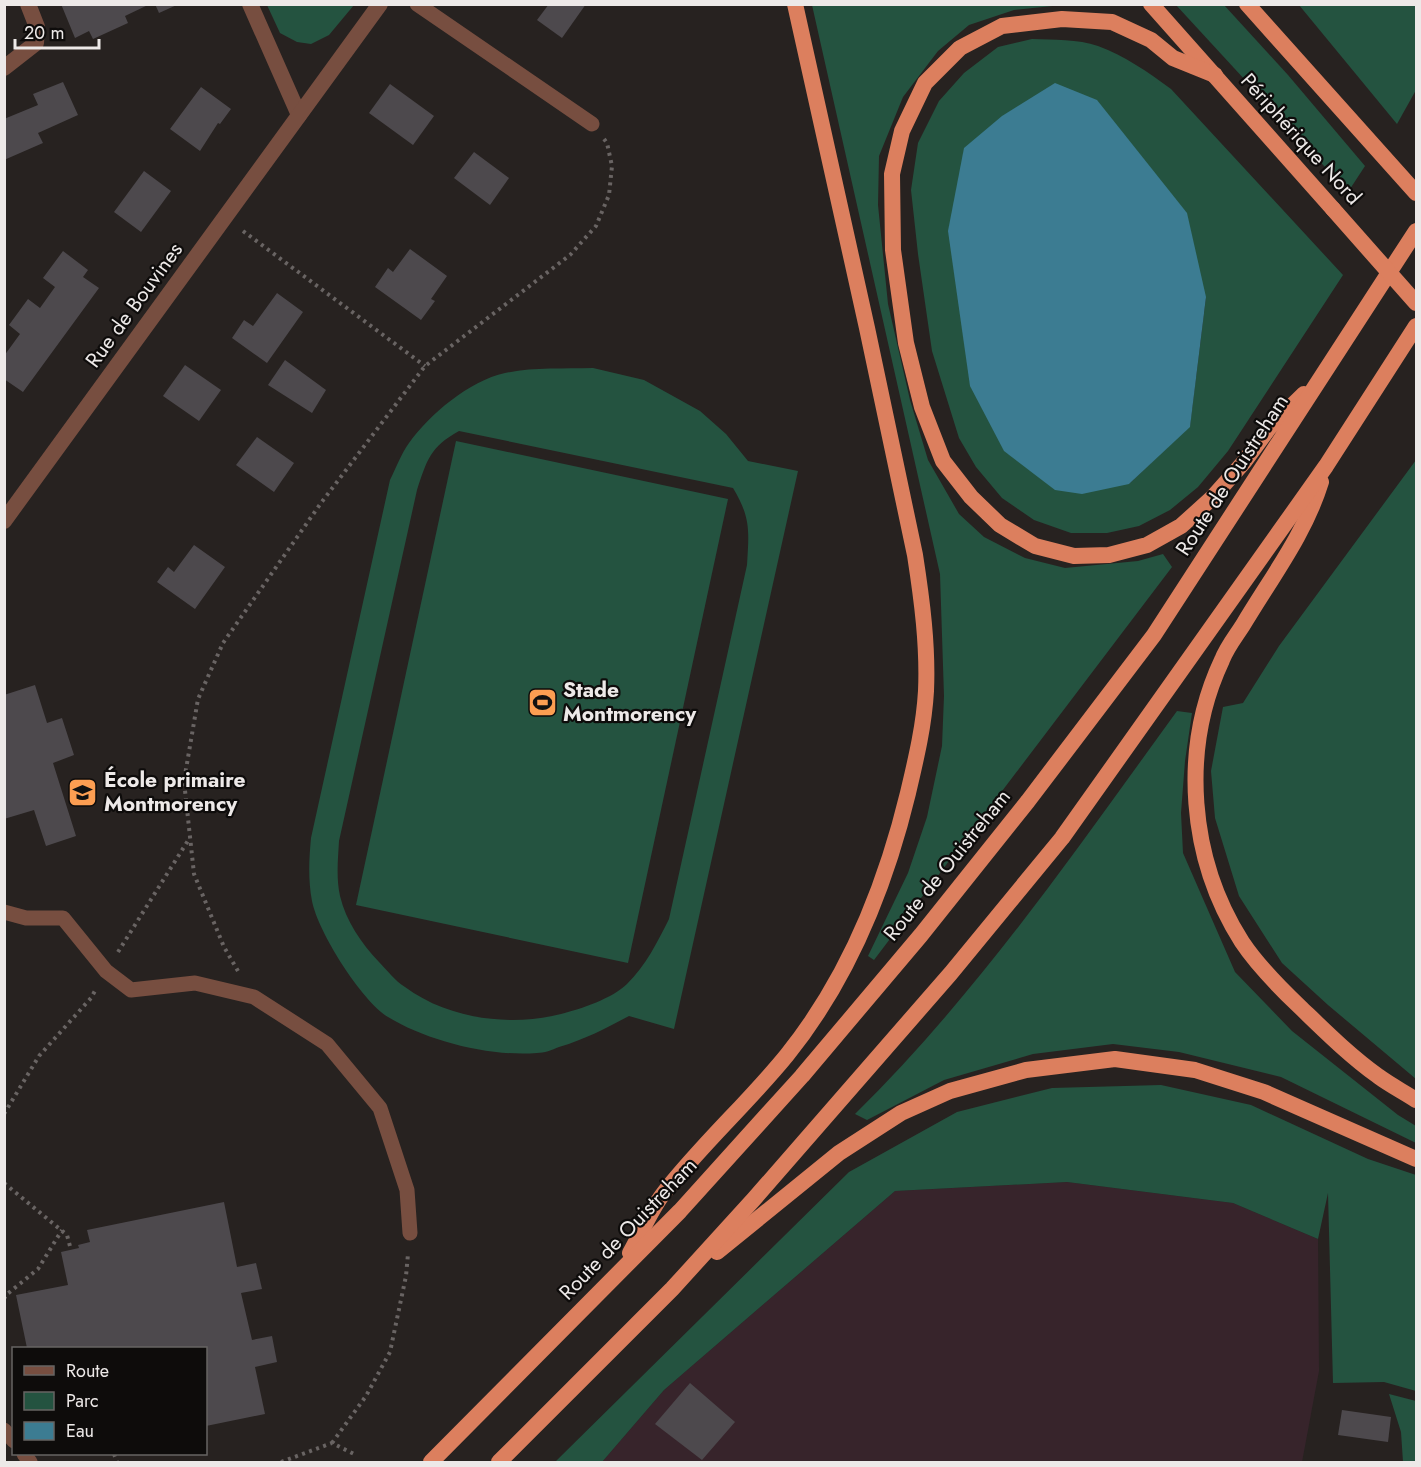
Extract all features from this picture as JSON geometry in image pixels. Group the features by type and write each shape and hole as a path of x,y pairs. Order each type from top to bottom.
{"highway":[{"path":"620,1271 662,1195 787,1055 837,981 874,907 891,857 918,753 923,723 927,661 915,555 795,4"},
{"name":"Périphérique Nord","path":"1151,4 1416,303"},
{"path":"1247,4 1416,193"},
{"path":"1215,75 1173,58 1151,40 1112,22 1062,19 1002,26 960,48 925,83 902,131 892,174 893,250 906,343 922,407 943,461 970,497 1000,525 1035,546 1074,556 1109,555 1148,544 1181,526 1212,498 1244,462 1269,428 1326,372"},
{"name":"Route de Ouistreham","path":"431,1462 680,1211 802,1076 921,935 1028,801 1154,635 1416,231"},
{"path":"499,1462 672,1289 951,973 1062,838 1326,466 1416,326"},
{"path":"1326,466 1314,506 1287,557 1222,658 1205,700 1196,759 1195,791 1199,833 1210,873 1224,910 1243,943 1265,971 1347,1050 1378,1076 1416,1100"},
{"path":"672,1289 839,1154 901,1113 950,1090 1026,1070 1115,1059 1195,1070 1264,1092 1416,1159"}],"street":[{"path":"4,69 36,43 37,27 28,4"},
{"path":"250,4 299,115"},
{"name":"Rue de Bouvines","path":"4,521 380,4"}],"lane":[{"path":"417,4 592,124"},
{"path":"4,912 27,918 63,918 106,971 131,990 195,983 254,997 327,1044 380,1108 407,1190 410,1233"}],"path":[{"path":"254,997 224,947 194,874 184,781 198,699 223,643 321,503 425,366 570,255 596,226 609,195 612,166 607,143 592,124"},
{"path":"225,218 425,366"},
{"path":"4,1114 39,1056 91,998 190,838"},
{"path":"4,1183 67,1234 71,1250"},
{"path":"4,1299 38,1269 62,1230"},
{"path":"280,1462 332,1443 366,1396 390,1352 406,1276 410,1233"},
{"path":"332,1443 354,1454"}],"shaded area":[{"path":"1067,1182 1233,1203 1318,1239 1319,1371 1302,1462 602,1462 664,1390 895,1191"}],"green space":[{"path":"267,5 354,5 329,35 311,44 297,42 280,33"},
{"path":"812,5 1062,5 1014,10 969,25 938,51 903,97 879,156 878,205 888,304 910,400 928,460 959,514 984,537 1025,558 1065,568 1138,561 1163,554 1172,567 874,960 868,956 908,873 927,817 942,746 944,696 940,574"},
{"path":"1176,5 1224,5 1288,75 1365,166 1348,192"},
{"path":"1299,5 1416,5 1416,90 1397,124"},
{"path":"1032,39 1082,42 1108,50 1145,71 1171,89 1343,275 1228,451 1198,487 1170,510 1139,526 1107,533 1071,533 1034,520 1002,498 976,467 959,438 932,351 911,190 918,143 939,101 964,73 998,47","holes":["1206,297 1190,426 1129,484"]},
{"path":"593,368 644,380 700,411 726,434 748,461 798,471 674,1029 629,1016 586,1037 540,1053 519,1054 480,1050 440,1040 404,1026 377,1008 354,981 323,930 312,901 309,862 311,838 390,480 409,443 451,400 491,377 537,369","holes":["459,431 733,488 748,525 747,565 669,919 651,953 634,977 614,994 578,1009 541,1018 501,1020 460,1013 440,1007 401,985 372,955 346,914 338,882 339,841 417,490 431,455 442,443"]},
{"name":"Stade Montmorency","path":"456,441 728,499 628,963 356,905"},
{"path":"1416,460 1416,1079 1282,963 1239,896 1215,818 1211,771 1223,707 1243,703 1279,646"},
{"path":"1177,711 1192,713 1181,813 1183,853 1235,972 1292,1031 1398,1115 1416,1126 1416,1143 1281,1077 1179,1052 1113,1044 1033,1054 944,1080 867,1120 855,1114 943,1020 984,970 1063,868"},
{"path":"1161,1085 1251,1105 1368,1159 1416,1175 1416,1391 1384,1382 1333,1383 1328,1193 1318,1239 1233,1203 1067,1182 895,1191 664,1390 602,1462 555,1462 849,1172 957,1112 1052,1088"},
{"path":"1389,1394 1416,1401 1416,1462 1403,1462 1401,1432"}],"water":[{"path":"1055,83 1097,100 1187,213 1206,297 1190,427 1129,484 1082,494 1055,490 1004,451 970,386 948,231 964,148 1002,116"}],"building":[{"path":"61,4 150,4 125,16 128,23 93,39 89,31 75,38"},
{"path":"155,4 179,4 159,13"},
{"path":"549,4 586,4 562,38 537,20"},
{"path":"63,82 78,115 38,133 43,143 4,160 4,119 38,105 33,94"},
{"path":"390,84 434,116 413,145 369,113"},
{"path":"201,87 231,109 220,124 218,123 200,151 170,129"},
{"path":"474,152 509,178 490,205 454,178"},
{"path":"144,171 171,191 141,232 114,212"},
{"path":"410,249 447,276 431,299 435,301 421,320 375,287 388,268 393,272"},
{"path":"63,251 88,270 83,277 99,288 23,392 4,379 4,356 20,334 9,325 28,299 40,308 55,287 43,278"},
{"path":"277,293 303,312 267,363 232,338 244,320 253,326"},
{"path":"285,360 326,390 312,413 268,385"},
{"path":"185,365 221,390 199,421 163,396"},
{"path":"257,437 294,463 274,492 236,465"},
{"path":"194,545 225,567 195,609 157,582 168,567 174,572"},
{"path":"35,685 47,723 62,718 74,755 53,763 76,836 46,846 34,810 4,819 4,695"},
{"path":"224,1202 237,1267 256,1263 262,1289 241,1293 252,1340 272,1336 277,1362 255,1367 265,1414 207,1426 207,1347 27,1347 16,1295 68,1285 61,1252 79,1248 78,1245 90,1242 87,1230"},
{"path":"690,1383 735,1422 702,1460 655,1424"},
{"path":"1342,1410 1391,1417 1388,1442 1338,1435"}],"place":[{"name":"Stade Montmorency","path":"542,702"},
{"name":"École primaire Montmorency","path":"83,792"}]}
